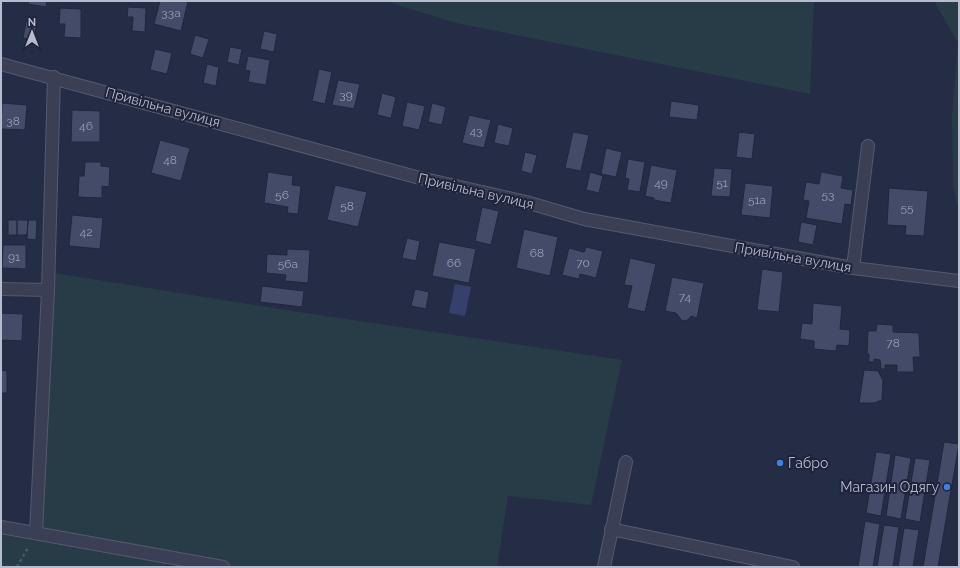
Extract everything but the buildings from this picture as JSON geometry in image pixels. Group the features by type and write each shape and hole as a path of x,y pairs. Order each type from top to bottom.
{"street":[{"name":"Привільна вулиця","path":"1,64 54,77 416,177 526,202 584,219 853,268 959,281"},
{"path":"36,533 48,290 54,77"},
{"path":"853,268 868,146"},
{"path":"1,289 48,290"},
{"path":"604,567 626,462"},
{"path":"1,527 36,533 167,562 223,567"},
{"path":"611,529 793,567"}],"path":[{"path":"17,567 36,533"}],"shaded area":[{"path":"385,1 814,1 810,94 456,23"},
{"path":"934,1 959,1 959,212 953,186 952,115 958,43"},
{"path":"48,272 299,312 622,360 591,505 508,496 497,567 223,567 169,557 165,567 1,567 1,527 36,533"}],"water":[{"path":"455,284 471,287 465,316 449,313"}],"place":[{"name":"Габро","path":"780,463"},
{"name":"Магазин Одягу","path":"947,487"}]}
